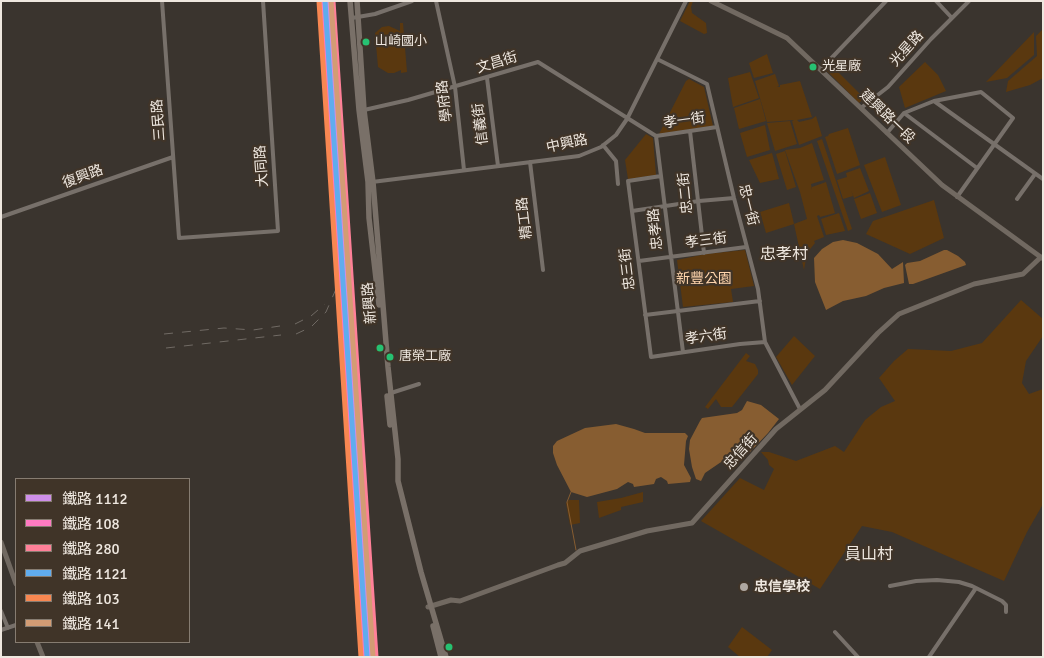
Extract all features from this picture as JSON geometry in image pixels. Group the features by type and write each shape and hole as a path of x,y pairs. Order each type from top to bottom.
{"main road":[{"name":"新興路","path":"350,1 355,18"},
{"name":"新興路","path":"357,1 355,18 362,110 371,182 400,495 430,606 441,657"},
{"name":"新興路","path":"371,182 369,218 396,486 446,657"}],"street":[{"name":"三民路","path":"162,1 179,238"},
{"name":"大同路","path":"179,238 278,231 263,1"},
{"path":"355,18 412,1"},
{"name":"學府路","path":"436,1 455,87 464,170"},
{"name":"中興路","path":"371,182 579,156 604,145 616,135 627,118 686,1"},
{"name":"建興路一段","path":"711,1 787,38 928,173 957,197 1042,257"},
{"path":"821,69 886,1"},
{"path":"936,1 952,18"},
{"name":"光星路","path":"860,108 888,86 968,1"},
{"name":"忠一街","path":"658,59 707,84 746,247 750,256 760,301 765,342 800,409"},
{"name":"文昌街","path":"362,110 408,100 538,62 627,118"},
{"name":"信義街","path":"486,78 498,166"},
{"path":"887,133 904,114 934,101 982,92 1013,118 957,197"},
{"path":"934,101 1043,179"},
{"path":"904,114 977,168"},
{"path":"627,118 656,136"},
{"name":"孝一街","path":"656,136 717,127"},
{"name":"忠二街","path":"690,131 704,253"},
{"name":"忠孝路","path":"656,136 683,352"},
{"path":"604,145 616,161 618,184"},
{"name":"復興路","path":"1,217 173,157"},
{"name":"精工路","path":"530,162 543,270"},
{"path":"1018,199 1035,174"},
{"name":"忠三街","path":"651,357 628,181 661,176"},
{"path":"632,210 734,198"},
{"name":"孝三街","path":"639,261 746,247"},
{"name":"忠信街","path":"430,606 451,600 460,601 549,569 564,563 580,551 647,531 692,523 776,430 825,390 878,333 899,314 974,284 1023,274 1042,257"},
{"path":"645,315 760,301"},
{"name":"孝六街","path":"651,357 765,342"},
{"path":"391,394 419,384"},
{"path":"1,542 4,556 15,582"},
{"path":"890,586 916,581 938,580 959,582 1002,601 1006,605 1006,612"},
{"path":"930,657 976,588"},
{"path":"1,611 8,628"},
{"path":"1,630 15,625"},
{"path":"835,632 858,657"},
{"path":"37,643 43,657"}],"green space":[{"path":"690,1 693,1 692,13 706,23 707,33 704,34 680,21"},
{"path":"400,23 403,23 407,72 401,73 401,70 388,73 378,67 375,33 382,27 389,26 400,31"},
{"path":"1043,29 1043,78 1030,85 1006,92 1008,81 1037,56 1036,36"},
{"path":"1034,32 1034,55 1007,78 986,82"},
{"path":"767,54 773,73 754,78 749,63"},
{"path":"925,62 938,75 946,91 905,108 899,87"},
{"path":"830,64 864,98 859,103 825,69"},
{"path":"750,72 759,98 733,107 728,78"},
{"path":"775,74 779,86 777,87 800,81 812,117 797,120 799,122 816,116 822,136 799,145 792,121 794,120 767,122 755,81"},
{"path":"689,79 704,87 713,126 659,134 686,81"},
{"path":"760,99 766,121 739,129 734,108"},
{"path":"790,121 797,144 775,151 767,123"},
{"path":"765,125 770,150 747,157 740,133"},
{"path":"848,128 860,165 837,174 825,137"},
{"path":"646,134 653,138 656,175 628,179 625,160"},
{"path":"822,139 852,229 848,231 817,141"},
{"path":"812,143 824,180 811,184 812,190 812,187 826,182 835,213 817,216 824,237 814,241 815,243 807,253 804,270 794,224 807,219 800,192 785,150 800,148"},
{"path":"785,151 796,187 787,190 776,154"},
{"path":"772,153 779,179 760,183 749,160"},
{"path":"885,157 901,205 882,212 864,165"},
{"path":"860,168 869,191 854,198 851,190 853,196 843,199 837,180 847,177 846,173"},
{"path":"870,193 877,213 861,219 854,199"},
{"path":"934,200 944,238 910,254 866,234 873,221"},
{"path":"789,203 794,224 766,233 760,212"},
{"path":"839,213 845,231 826,235 821,219"},
{"name":"新豐公園","path":"745,250 754,286 731,289 733,302 683,307 677,260 706,254"},
{"path":"1021,300 1043,319 1043,336 1026,361 1022,383 1029,394 1043,389 1043,504 1027,532 1004,581 892,532 862,526 820,589 701,521 740,478 764,490 774,469 769,465 768,460 761,452 769,452 796,461 835,446 844,452 865,420 881,407 895,401 879,378 894,361 908,349 951,351 982,343"},
{"path":"794,336 815,356 792,385 776,357"},
{"path":"746,353 750,356 746,361 755,364 758,374 732,407 721,407 716,399 708,409 705,407"},
{"path":"643,492 643,502 621,507 621,510 599,518 597,502"},
{"path":"569,500 579,500 580,523 570,525 566,503"},
{"path":"742,627 772,650 767,657 740,657 728,647"}],"shaded area":[{"path":"843,240 857,243 878,254 892,269 903,262 904,283 884,288 866,296 843,301 826,310 815,282 814,258 822,249 833,242"},
{"path":"944,250 958,256 966,265 909,284 905,265 907,263 920,261"},
{"path":"747,401 761,405 779,419 750,452 724,460 705,473 701,481 696,479 689,449 690,440 700,421 702,418 737,413 742,410"},
{"path":"616,424 645,433 685,433 688,436 684,465 691,478 690,482 668,484 661,477 656,479 654,484 634,487 633,484 628,482 617,489 587,497 571,492 557,465 553,446 557,441 585,428"}],"waterway":[{"path":"571,492 567,502 576,550"}],"railway":[{"path":"296,334 311,327 326,312 336,289 338,248 323,1"},
{"path":"295,324 311,316 325,304"},
{"path":"164,334 224,328 253,330 280,326"},
{"path":"166,348 281,335"}],"rail line":[{"name":"103","path":"319,1 361,657"},
{"name":"108","path":"321,1 364,657"},
{"name":"1121","path":"325,1 367,657"},
{"name":"1112","path":"327,1 370,657"},
{"name":"141","path":"331,1 373,657"},
{"name":"280","path":"333,1 376,657"}],"place":[{"name":"山崎國小","path":"366,42"},
{"name":"光星廠","path":"813,67"},
{"name":"唐榮工廠","path":"390,357"},
{"name":"忠信學校","path":"744,587"}],"district":[{"name":"忠孝村","path":"784,255"},
{"name":"員山村","path":"869,555"}]}
